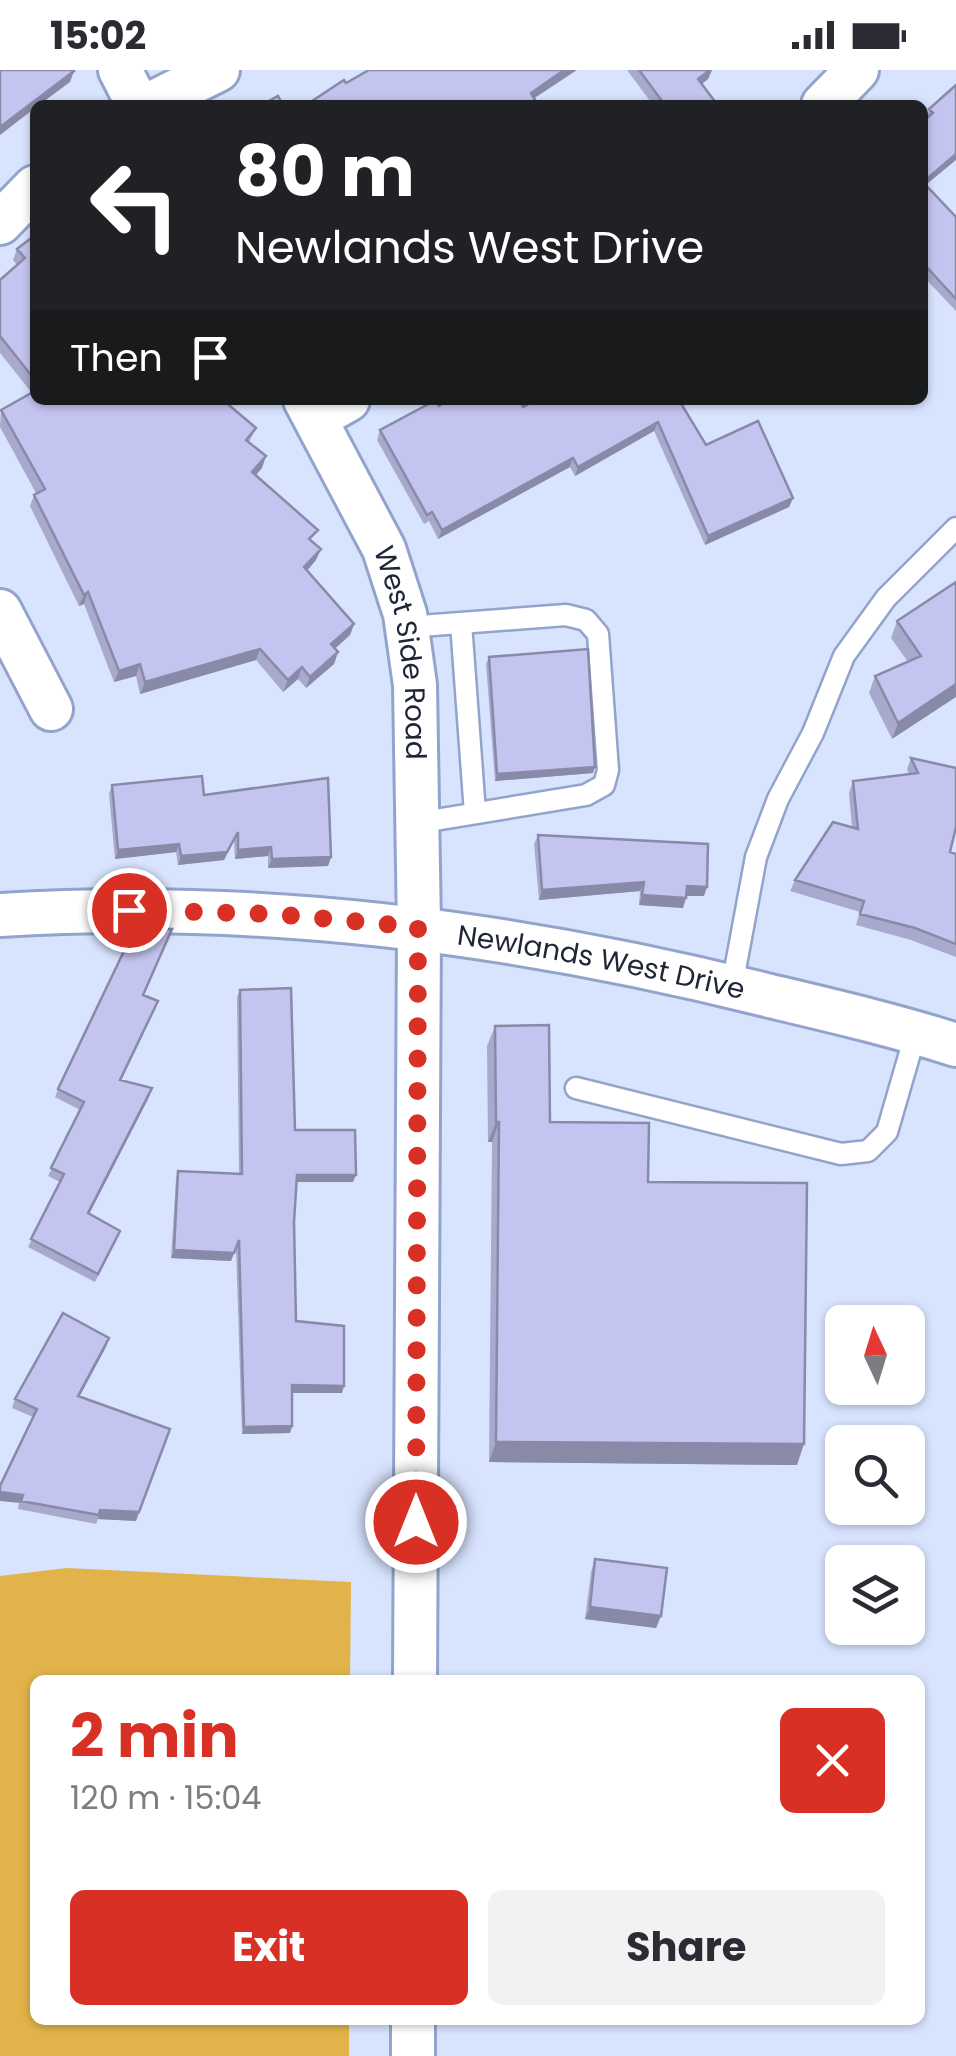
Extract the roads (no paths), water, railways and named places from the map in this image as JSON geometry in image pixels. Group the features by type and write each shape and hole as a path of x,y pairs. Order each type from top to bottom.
{"street":[{"path":"120,70 135,100"},
{"path":"158,100 218,70"},
{"path":"828,100 857,70"},
{"path":"0,223 30,192"},
{"name":"West Side Road","path":"323,406 384,549 407,626 415,685 418,927 414,1675"},
{"path":"0,611 52,708"},
{"name":"Newlands West Drive","path":"0,915 111,910 274,914 418,927 558,949 732,986 956,1045"},
{"path":"412,2056 413,2025"}],"lane":[{"path":"732,986 756,857 778,799 813,732 844,656 886,598 956,528"},
{"path":"407,626 566,615 586,620 598,634 608,770 604,785 586,795 417,823"},
{"path":"461,623 475,813"},
{"path":"576,1088 841,1154 868,1151 887,1132 916,1032"}]}
